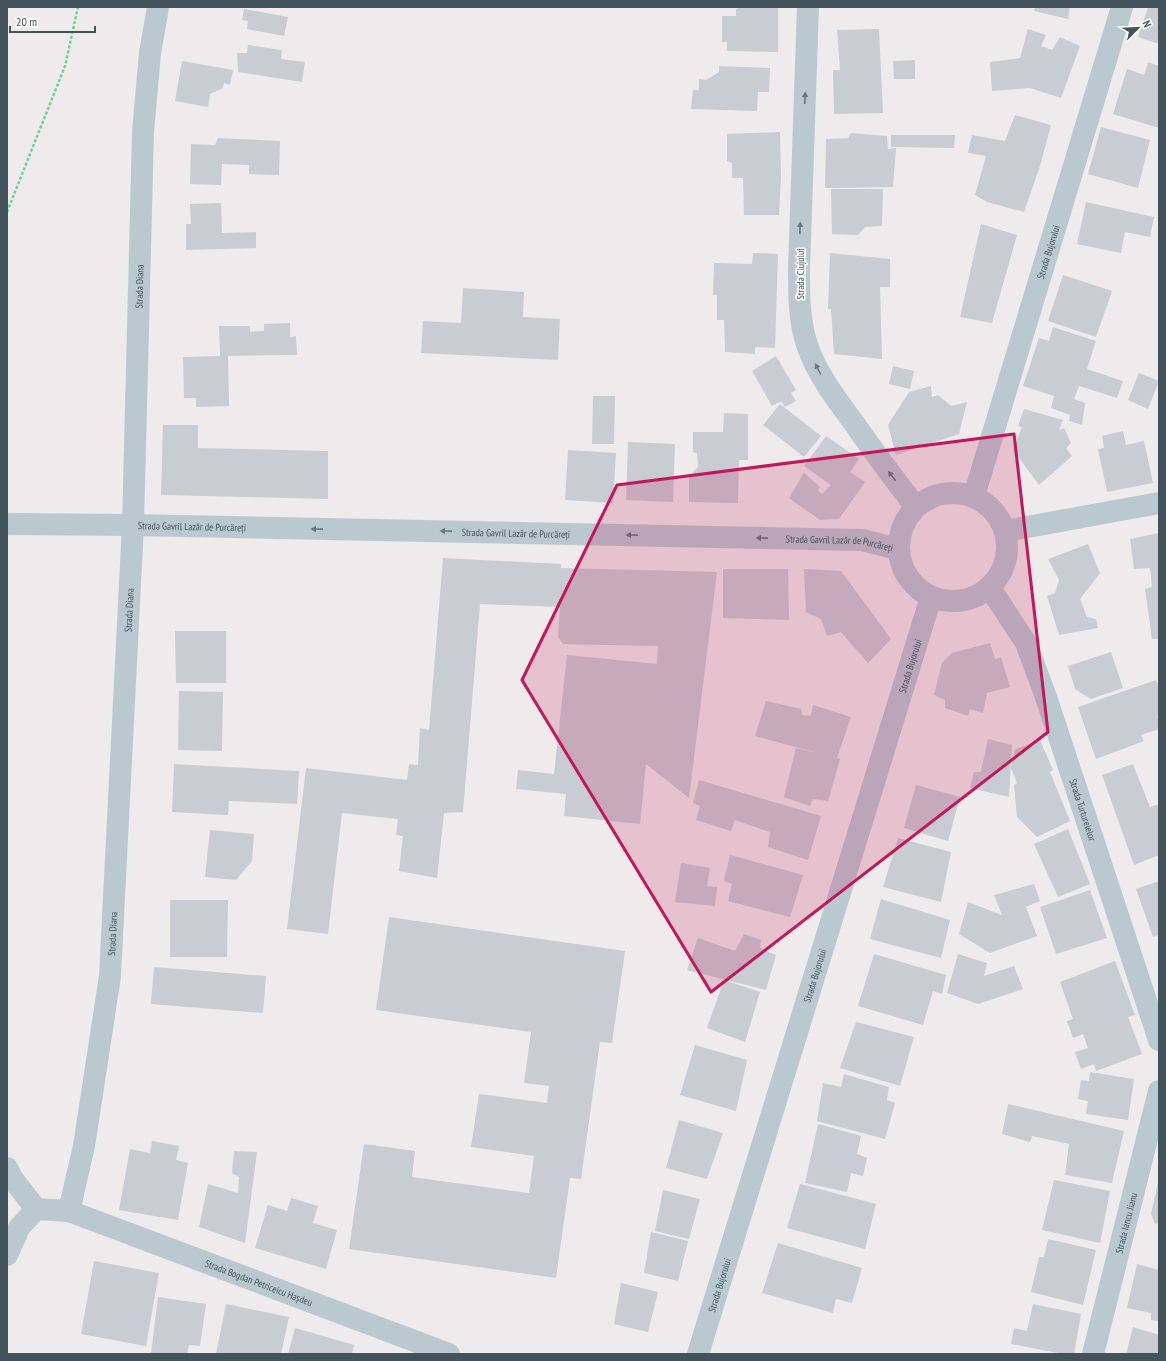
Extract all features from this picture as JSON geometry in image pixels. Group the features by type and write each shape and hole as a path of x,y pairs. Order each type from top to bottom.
{"street":[{"name":"Strada Diana","path":"69,1211 84,1146 110,976 133,525 143,132 150,53 158,7"},
{"name":"Strada Clujului","path":"808,7 799,269 800,312 807,345 816,366 830,391 916,507"},
{"name":"Strada Bujorului","path":"974,496 1122,7"},
{"path":"959,492 974,496 987,505 998,516 1005,531 1008,546 1006,562 1000,576 990,588 976,597 962,601 946,601 931,597 918,589 908,578 901,564 898,549 900,533 906,519 916,507 929,498 943,493 959,492"},
{"path":"1005,531 1159,503"},
{"name":"Strada Gavril Lazăr de Purcăreți","path":"7,524 133,525 862,540 898,549"},
{"name":"Strada Turturelelor","path":"990,588 1026,643 1046,697 1159,1040"},
{"name":"Strada Bujorului","path":"698,1354 931,597"},
{"name":"Strada Iancu Jianu","path":"1092,1354 1159,1091"},
{"path":"7,1168 12,1178 36,1209 19,1228 7,1255"},
{"name":"Strada Bogdan Petriceicu Hașdeu","path":"36,1209 69,1211 449,1354"}],"path":[{"path":"7,212 65,66 78,7"}],"highlighted area":[{"path":"1014,434 1048,732 711,992 522,680 617,485"}],"building":[{"path":"740,7 778,7 778,52 727,51 727,42 722,42 722,16 736,16 736,9"},
{"path":"1035,7 1070,7 1068,19 1034,11"},
{"path":"1148,7 1159,7 1159,44 1138,37"},
{"path":"244,9 288,17 284,36 247,29 248,21 242,20"},
{"path":"879,29 883,113 834,114 833,70 840,70 837,30"},
{"path":"1028,29 1046,35 1041,46 1052,50 1060,37 1080,46 1061,98 1030,88 992,91 990,62 1020,58"},
{"path":"248,45 282,50 281,59 305,62 302,82 238,72 237,53 247,53"},
{"path":"915,60 915,79 894,79 893,61"},
{"path":"182,61 233,70 230,85 224,83 223,88 210,94 208,107 175,101"},
{"path":"1148,62 1159,66 1159,128 1113,114 1127,69 1144,75"},
{"path":"719,66 770,68 769,92 758,92 757,111 691,109 693,90 699,90 699,79 706,80 719,72"},
{"path":"1015,115 1051,125 1040,166 1024,212 987,202 975,195 986,156 968,153 972,135 1005,141"},
{"path":"1101,127 1150,140 1138,188 1088,174"},
{"path":"780,132 781,177 779,215 744,215 743,178 732,178 732,163 727,161 727,134"},
{"path":"851,133 887,136 888,149 896,148 893,187 825,188 826,139 848,138"},
{"path":"891,135 955,135 954,148 891,147"},
{"path":"218,138 280,141 279,175 249,174 249,165 222,164 221,185 190,184 191,144 215,145"},
{"path":"831,189 883,189 882,226 865,227 858,235 832,234"},
{"path":"1086,202 1154,217 1150,237 1125,232 1121,253 1077,244"},
{"path":"221,203 222,233 256,232 256,248 186,250 186,224 191,224 190,204"},
{"path":"981,224 1017,235 992,323 960,317"},
{"path":"753,253 778,254 775,348 755,347 755,354 725,352 724,320 717,320 717,295 713,295 714,263 752,264"},
{"path":"830,253 890,259 890,287 880,287 882,359 834,354 831,309 828,309"},
{"path":"1063,275 1112,291 1096,337 1048,321"},
{"path":"463,288 524,292 523,317 560,319 558,360 421,353 423,321 461,323"},
{"path":"290,323 290,337 296,336 297,355 228,356 229,406 196,407 196,398 184,398 183,357 220,356 219,326 250,326 250,332 264,331 264,324"},
{"path":"1053,327 1096,341 1087,369 1123,381 1117,398 1079,386 1074,399 1085,403 1082,425 1069,421 1070,415 1051,408 1054,396 1023,386 1039,338 1049,341"},
{"path":"776,356 796,390 791,393 796,401 785,407 781,401 772,406 752,371"},
{"path":"893,366 914,371 910,389 889,384"},
{"path":"1139,373 1159,381 1148,409 1128,400"},
{"path":"931,386 932,397 938,395 951,406 967,402 959,434 896,455 888,425 909,392"},
{"path":"593,396 615,396 614,444 592,444"},
{"path":"780,404 821,436 804,457 763,425"},
{"path":"1024,409 1063,420 1059,430 1064,428 1071,443 1066,448 1072,456 1039,485 1013,450 1022,427 1018,426"},
{"path":"724,413 748,414 748,460 739,460 738,503 689,502 689,476 698,467 697,453 693,452 693,432 723,432"},
{"path":"163,425 198,425 198,448 328,451 328,499 161,495"},
{"path":"1123,431 1126,445 1144,441 1153,483 1107,492 1098,449 1104,448 1102,436"},
{"path":"826,436 859,459 850,472 865,482 839,519 820,520 789,498 804,473 820,487 818,490 822,494 831,485 804,466"},
{"path":"628,442 675,444 673,502 626,500"},
{"path":"568,450 616,453 613,503 565,500"},
{"path":"1159,533 1159,639 1152,639 1145,589 1152,587 1150,568 1134,569 1130,539"},
{"path":"1088,544 1100,573 1080,599 1087,617 1096,619 1098,628 1059,635 1047,596 1055,593 1059,580 1048,559"},
{"path":"443,558 561,564 561,568 717,572 689,798 646,764 640,824 564,816 566,794 516,789 518,770 554,774 567,655 657,664 658,646 563,644 558,637 560,607 480,604 463,812 444,813 437,878 399,871 403,836 396,835 398,819 342,813 328,934 287,929 306,768 407,780 409,764 418,765 420,728 429,730"},
{"path":"723,569 788,569 789,620 723,618"},
{"path":"804,569 841,571 891,639 868,663 841,632 827,636 821,619 806,612"},
{"path":"175,631 226,631 226,683 176,683"},
{"path":"990,643 995,659 1001,657 1010,687 987,693 983,713 970,709 968,716 945,708 945,700 934,695 942,663 952,653"},
{"path":"1111,652 1123,688 1091,699 1075,689 1068,666"},
{"path":"1156,680 1159,687 1159,716 1157,716 1159,720 1159,729 1141,735 1144,741 1096,759 1078,707"},
{"path":"179,691 223,692 222,751 178,750"},
{"path":"766,701 801,709 802,715 811,716 813,705 851,717 837,758 840,759 828,801 813,799 810,806 784,797 796,748 822,754 755,736"},
{"path":"988,739 1012,745 1009,797 970,788 974,772 981,772"},
{"path":"1040,740 1053,770 1050,772 1070,821 1037,837 1017,817 1014,785 1017,783 1011,768 1014,751 1016,749"},
{"path":"174,764 299,771 297,804 229,801 228,815 172,812"},
{"path":"1133,764 1150,807 1159,804 1159,855 1134,865 1102,775"},
{"path":"699,780 821,816 808,860 768,847 770,832 735,820 731,831 696,820 700,806 693,803"},
{"path":"916,785 960,797 948,841 904,828"},
{"path":"1068,829 1090,884 1058,897 1034,844"},
{"path":"210,830 254,834 252,861 236,880 205,877"},
{"path":"898,838 951,852 941,902 883,887"},
{"path":"730,855 803,875 790,917 728,901 732,884 724,881"},
{"path":"681,863 710,868 707,886 717,887 715,906 675,902"},
{"path":"1159,881 1159,935 1153,937 1136,889"},
{"path":"1034,884 1040,901 1026,907 1037,936 990,953 959,934 968,902 1002,915 994,895"},
{"path":"1090,890 1107,938 1056,954 1040,907"},
{"path":"881,899 950,920 941,958 870,939"},
{"path":"170,900 228,900 227,957 170,957"},
{"path":"389,917 625,951 612,1043 600,1042 581,1179 570,1178 556,1278 349,1249 364,1144 415,1151 412,1177 529,1193 534,1156 471,1147 479,1094 547,1103 549,1086 524,1083 531,1032 376,1010"},
{"path":"744,934 761,940 760,948 776,955 766,990 687,970 698,938 735,951"},
{"path":"874,954 946,975 942,994 933,991 923,1025 858,1006"},
{"path":"958,954 987,963 984,976 1014,966 1023,989 978,1004 947,993"},
{"path":"1115,961 1135,1015 1128,1017 1142,1054 1096,1071 1094,1064 1081,1069 1075,1052 1088,1048 1083,1034 1073,1038 1067,1021 1073,1019 1060,982"},
{"path":"154,967 266,976 263,1013 151,1004"},
{"path":"724,980 760,992 745,1042 707,1028"},
{"path":"856,1022 914,1037 900,1086 840,1068"},
{"path":"695,1045 747,1060 736,1111 680,1095"},
{"path":"1090,1072 1134,1079 1128,1120 1086,1114 1088,1101 1078,1099 1081,1080 1089,1081"},
{"path":"844,1074 889,1087 887,1100 895,1103 885,1139 817,1121 823,1083 841,1087"},
{"path":"1008,1104 1124,1131 1112,1183 1065,1175 1069,1144 1032,1136 1030,1142 1002,1134"},
{"path":"679,1120 723,1133 707,1179 666,1168"},
{"path":"818,1124 861,1136 857,1154 867,1158 863,1176 851,1173 847,1192 805,1183"},
{"path":"152,1141 179,1146 176,1160 188,1163 178,1220 119,1210 130,1149 150,1153"},
{"path":"234,1151 257,1152 245,1243 199,1227 208,1184 238,1193 239,1177 232,1173"},
{"path":"1054,1180 1110,1191 1100,1243 1042,1230"},
{"path":"1158,1182 1159,1223 1155,1224 1151,1214"},
{"path":"800,1184 876,1204 865,1249 787,1228"},
{"path":"663,1190 700,1199 689,1239 655,1231"},
{"path":"291,1198 318,1206 313,1223 337,1230 326,1269 255,1248 268,1205 287,1211"},
{"path":"651,1232 688,1241 678,1281 644,1273"},
{"path":"1048,1239 1096,1250 1083,1305 1031,1292 1039,1257 1044,1257"},
{"path":"778,1243 862,1268 852,1303 836,1299 833,1313 762,1293"},
{"path":"94,1261 159,1273 146,1346 81,1334"},
{"path":"1137,1264 1159,1270 1159,1321 1151,1320 1151,1313 1127,1308"},
{"path":"621,1283 658,1292 648,1332 614,1324"},
{"path":"158,1297 206,1304 200,1346 189,1345 187,1354 151,1354"},
{"path":"226,1304 289,1317 281,1354 216,1354"},
{"path":"1033,1304 1081,1314 1074,1354 1064,1354 1011,1344 1014,1328 1027,1331"},
{"path":"1133,1327 1159,1335 1159,1354 1126,1354"},
{"path":"295,1328 354,1345 352,1354 288,1354"}]}
